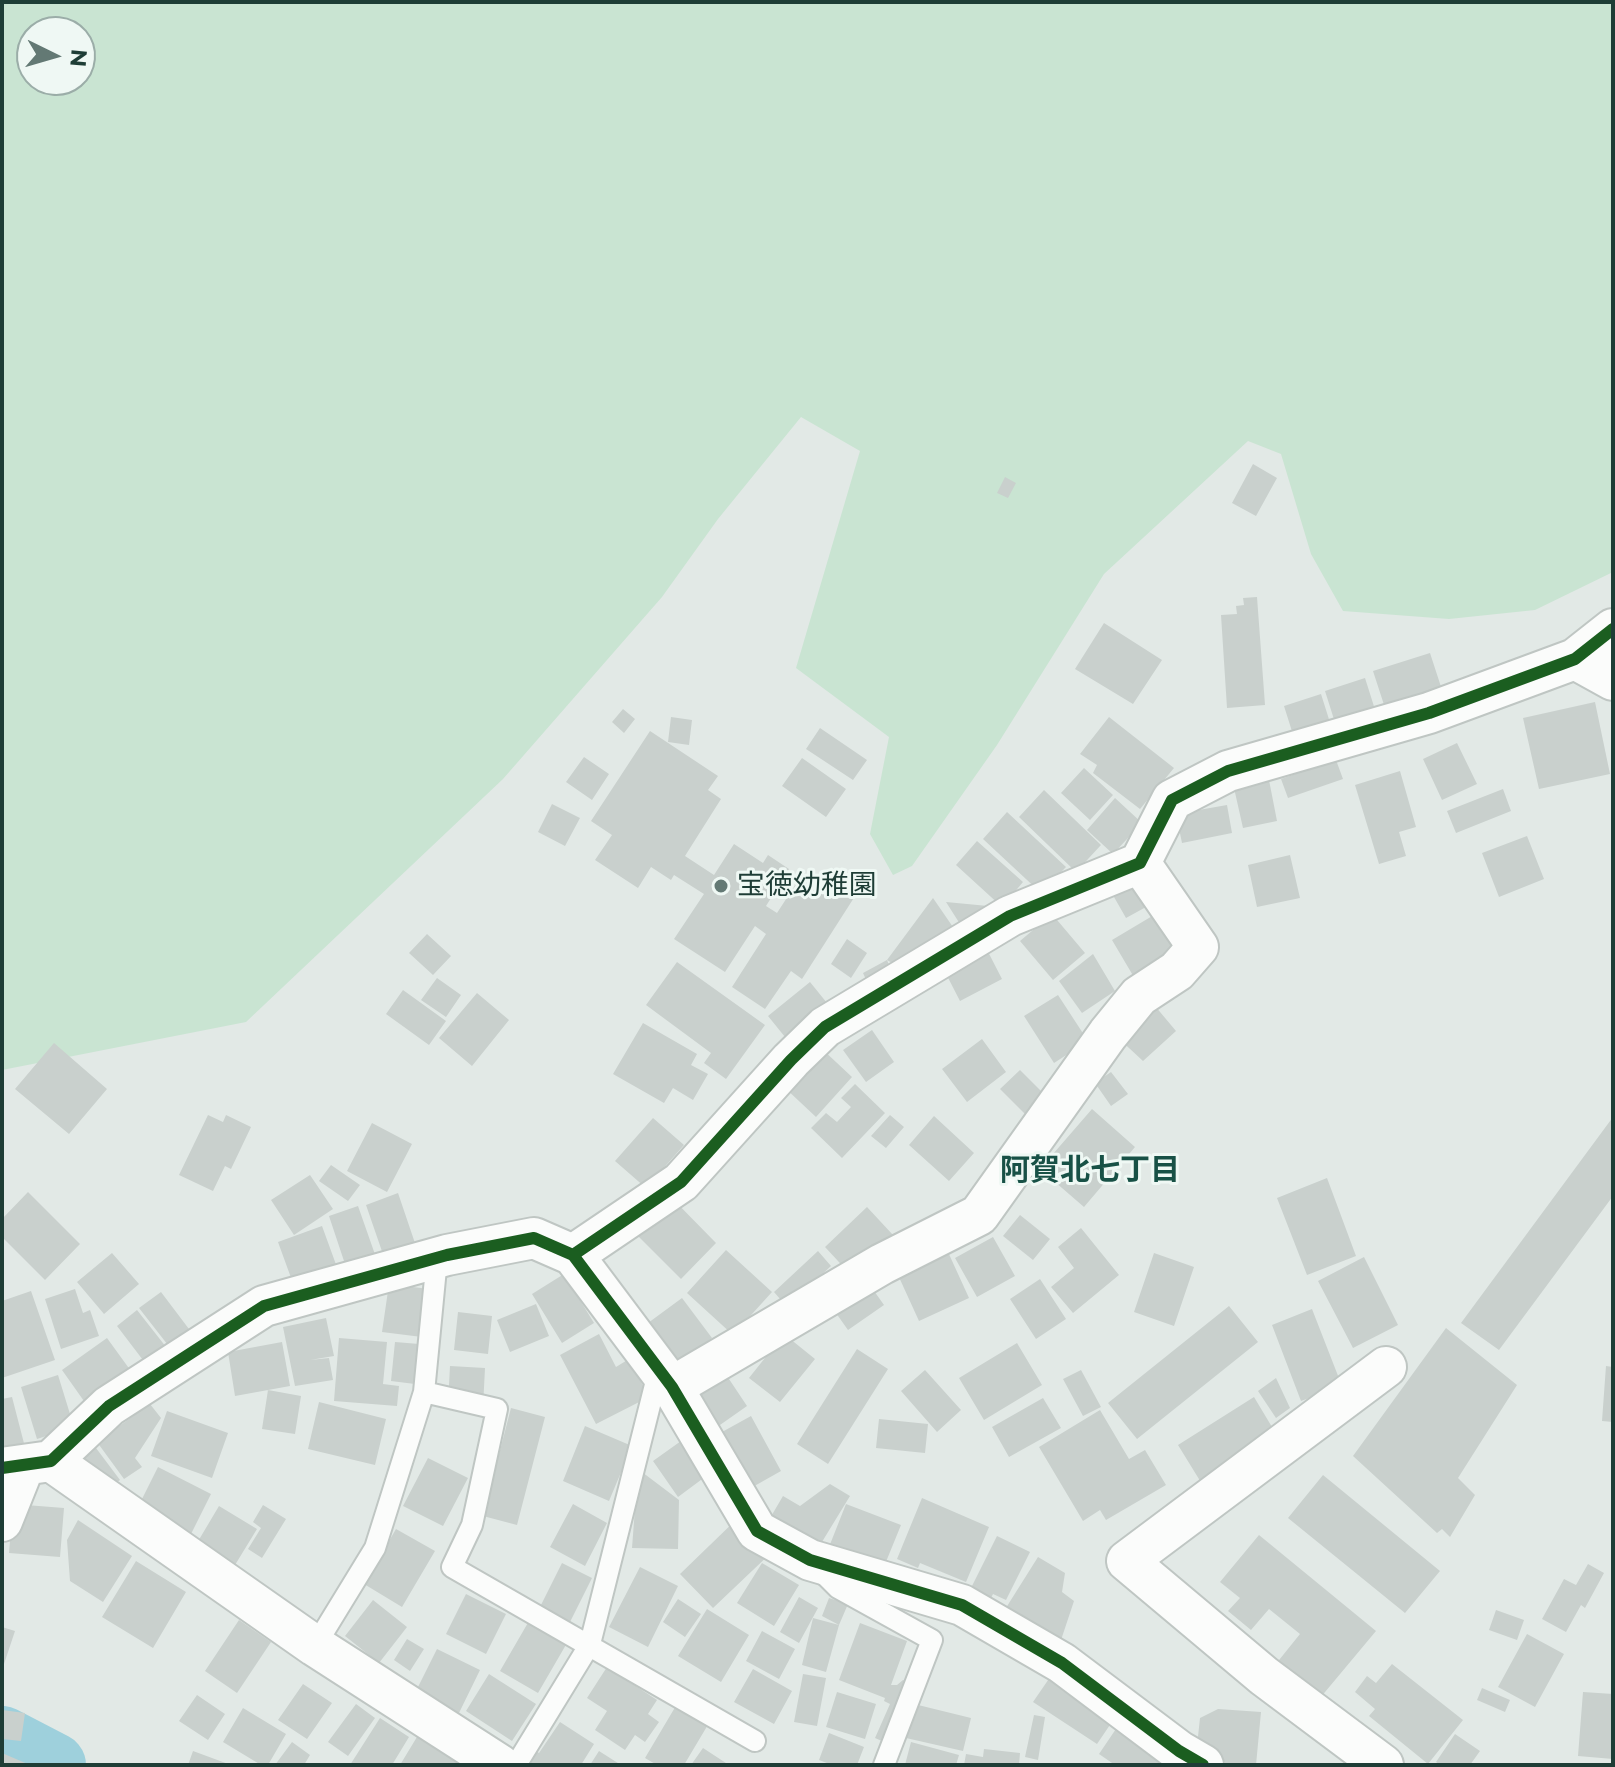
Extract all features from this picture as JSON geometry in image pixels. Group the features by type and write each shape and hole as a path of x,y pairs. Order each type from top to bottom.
{"street":[{"path":"573,1255 681,1182 791,1060 825,1027 1010,916 1140,863 1172,800 1228,771 1429,713 1575,659 1613,629"},
{"path":"1575,659 1613,680"},
{"path":"665,1378 979,1215 1108,1034 1139,996 1177,971 1198,947 1140,863"},
{"path":"2,1521 26,1465 109,1406 264,1306 437,1258 534,1238 573,1255 665,1378 757,1531 810,1560 962,1605 1062,1663 1179,1751 1203,1765"},
{"path":"1383,1765 1264,1676 1127,1561 1386,1367"},
{"path":"26,1465 502,1765"}],"lane":[{"path":"315,1646 375,1548 424,1392 437,1258"},
{"path":"502,1765 590,1644 665,1378"},
{"path":"424,1392 497,1409 472,1525 452,1567 755,1741"},
{"path":"810,1560 838,1588 932,1640 884,1765"}],"green space":[{"path":"2,2 1613,2 1613,572 1535,610 1449,619 1343,611 1311,554 1281,454 1248,441 1104,574 997,745 912,866 893,875 870,834 889,737 796,668 860,451 801,417 718,519 662,597 503,779 246,1022 2,1070"}],"building":[{"path":"1253,464 1277,478 1256,516 1232,503"},
{"path":"1005,477 1016,483 1008,498 997,493"},
{"path":"1257,597 1265,705 1227,708 1221,615 1237,614 1236,606 1244,605 1243,598"},
{"path":"1104,623 1162,660 1133,704 1075,669"},
{"path":"1430,653 1444,696 1387,714 1373,671"},
{"path":"1365,678 1378,719 1338,732 1325,691"},
{"path":"1321,694 1333,732 1296,744 1284,706"},
{"path":"1595,702 1610,774 1539,789 1523,718"},
{"path":"623,709 635,719 624,733 612,722"},
{"path":"671,717 692,720 689,745 668,742"},
{"path":"1109,717 1174,768 1140,809 1093,773 1097,765 1080,754"},
{"path":"820,728 867,760 853,780 806,749"},
{"path":"650,731 718,776 708,790 721,799 685,856 714,875 734,844 763,863 768,855 789,869 766,906 777,913 803,873 830,890 836,880 857,893 802,979 791,971 765,1009 732,987 766,934 755,926 725,972 674,939 704,894 674,875 671,880 651,867 638,888 595,860 612,835 591,821"},
{"path":"1457,743 1477,784 1442,800 1423,759"},
{"path":"584,757 609,774 592,800 566,782"},
{"path":"802,758 846,789 826,817 782,786"},
{"path":"1336,760 1343,779 1288,798 1281,779"},
{"path":"1084,768 1113,795 1090,820 1061,793"},
{"path":"1400,771 1416,827 1399,832 1406,856 1379,864 1355,785"},
{"path":"1269,780 1277,821 1243,828 1234,788"},
{"path":"1503,789 1511,811 1456,833 1447,811"},
{"path":"1044,790 1101,845 1076,872 1019,817"},
{"path":"1115,798 1142,823 1113,854 1087,830"},
{"path":"552,804 580,818 565,846 538,832"},
{"path":"1227,805 1232,833 1182,843 1176,814"},
{"path":"1007,812 1066,867 1041,893 983,839"},
{"path":"1527,836 1544,879 1499,897 1482,853"},
{"path":"977,841 1023,882 1002,907 956,865"},
{"path":"1290,855 1300,898 1257,907 1248,865"},
{"path":"1131,878 1146,907 1126,918 1110,890"},
{"path":"933,898 955,930 899,967 887,960"},
{"path":"946,902 1009,908 967,935"},
{"path":"1159,912 1184,956 1138,984 1112,940"},
{"path":"1052,914 1085,953 1053,980 1020,941"},
{"path":"427,934 451,956 433,975 409,953"},
{"path":"847,939 867,953 851,978 831,964"},
{"path":"984,944 1002,979 960,1001 942,966"},
{"path":"1093,954 1115,991 1082,1013 1059,981"},
{"path":"887,960 892,972 868,984 863,973"},
{"path":"677,962 765,1025 726,1079 704,1063 711,1053 646,1005"},
{"path":"437,978 461,995 446,1017 421,1000"},
{"path":"810,982 827,1003 785,1037 768,1016"},
{"path":"403,990 446,1021 429,1045 386,1014"},
{"path":"477,993 509,1020 472,1066 439,1038"},
{"path":"1058,995 1088,1041 1054,1063 1024,1016"},
{"path":"1155,1006 1176,1031 1143,1061 1115,1035"},
{"path":"643,1023 697,1054 691,1065 708,1074 693,1100 673,1088 664,1103 613,1074"},
{"path":"872,1030 894,1062 866,1082 843,1050"},
{"path":"982,1039 1006,1072 967,1102 942,1069"},
{"path":"54,1043 107,1089 69,1134 15,1089"},
{"path":"821,1048 852,1077 816,1117 784,1087"},
{"path":"1020,1070 1047,1097 1027,1116 1000,1089"},
{"path":"1111,1072 1128,1094 1111,1106 1095,1083"},
{"path":"855,1084 885,1113 842,1158 811,1128 826,1113 837,1122 851,1107 841,1098"},
{"path":"1092,1109 1135,1147 1084,1207 1040,1169"},
{"path":"208,1115 223,1122 226,1115 251,1127 231,1169 225,1166 213,1191 179,1175"},
{"path":"890,1115 904,1127 886,1148 871,1136"},
{"path":"934,1116 974,1153 949,1181 909,1145"},
{"path":"1613,1117 1613,1196 1499,1350 1461,1323"},
{"path":"653,1118 684,1145 646,1188 615,1161"},
{"path":"372,1123 412,1144 387,1192 347,1171"},
{"path":"331,1165 360,1185 348,1201 319,1181"},
{"path":"310,1175 333,1209 294,1235 271,1200"},
{"path":"1327,1178 1356,1256 1307,1275 1277,1198"},
{"path":"28,1192 80,1244 45,1280 2,1237 2,1219"},
{"path":"398,1193 417,1249 385,1260 366,1205"},
{"path":"667,1193 716,1243 681,1279 631,1229"},
{"path":"358,1206 378,1263 348,1273 329,1216"},
{"path":"867,1207 893,1235 851,1275 825,1247"},
{"path":"1020,1215 1050,1239 1033,1260 1003,1236"},
{"path":"322,1226 338,1270 294,1286 278,1242"},
{"path":"1081,1228 1119,1275 1073,1313 1051,1287 1074,1268 1058,1247"},
{"path":"993,1237 1015,1276 977,1297 955,1258"},
{"path":"726,1250 772,1292 733,1335 687,1293"},
{"path":"818,1251 831,1266 787,1307 774,1292"},
{"path":"948,1252 969,1298 919,1321 898,1275"},
{"path":"112,1253 139,1284 104,1314 77,1282"},
{"path":"1154,1253 1194,1267 1174,1326 1134,1312"},
{"path":"1364,1257 1398,1325 1353,1348 1318,1281"},
{"path":"564,1274 594,1323 562,1343 532,1294"},
{"path":"1040,1279 1066,1319 1036,1339 1010,1299"},
{"path":"867,1281 884,1305 848,1330 831,1306"},
{"path":"389,1284 429,1289 422,1337 382,1332"},
{"path":"75,1289 83,1313 90,1310 99,1336 61,1349 45,1299"},
{"path":"31,1291 55,1360 2,1378 2,1301"},
{"path":"161,1292 192,1333 171,1349 139,1308"},
{"path":"682,1298 712,1338 678,1364 648,1323"},
{"path":"536,1304 549,1336 510,1352 497,1320"},
{"path":"1229,1306 1258,1342 1137,1439 1108,1403"},
{"path":"1312,1309 1342,1386 1301,1401 1272,1325"},
{"path":"137,1310 170,1352 149,1368 117,1326"},
{"path":"458,1312 492,1316 488,1354 454,1350"},
{"path":"326,1318 334,1356 310,1360 329,1358 333,1380 295,1386 283,1327"},
{"path":"1446,1328 1517,1385 1458,1478 1475,1495 1450,1537 1442,1529 1437,1533 1353,1456"},
{"path":"599,1334 616,1367 629,1359 649,1397 596,1424 560,1355"},
{"path":"784,1334 815,1359 780,1402 749,1378"},
{"path":"107,1338 136,1378 91,1411 62,1370"},
{"path":"339,1338 387,1342 383,1384 399,1386 397,1406 334,1401"},
{"path":"282,1342 290,1386 235,1396 228,1352"},
{"path":"395,1342 419,1344 415,1384 391,1381"},
{"path":"1017,1343 1042,1385 984,1420 959,1378"},
{"path":"857,1349 888,1369 828,1464 797,1444"},
{"path":"719,1364 747,1406 710,1432 681,1389"},
{"path":"450,1366 485,1368 483,1407 448,1405"},
{"path":"1606,1366 1613,1367 1613,1422 1602,1421"},
{"path":"925,1370 961,1410 937,1432 901,1391"},
{"path":"1081,1370 1101,1407 1083,1416 1063,1379"},
{"path":"58,1375 74,1427 37,1439 21,1387"},
{"path":"1276,1378 1290,1408 1276,1418 1258,1391"},
{"path":"268,1390 301,1396 295,1434 262,1429"},
{"path":"12,1397 26,1451 2,1457 2,1399"},
{"path":"1254,1397 1278,1437 1202,1484 1178,1445"},
{"path":"1043,1398 1061,1428 1009,1457 992,1427"},
{"path":"319,1402 386,1419 375,1465 308,1449"},
{"path":"150,1404 161,1418 135,1458 142,1467 124,1479 97,1442"},
{"path":"511,1408 545,1417 517,1525 483,1516"},
{"path":"1100,1410 1129,1459 1145,1450 1166,1485 1106,1520 1100,1510 1083,1521 1039,1447"},
{"path":"167,1411 228,1433 212,1478 151,1456"},
{"path":"751,1416 781,1471 742,1493 713,1437"},
{"path":"879,1419 928,1424 925,1453 876,1448"},
{"path":"585,1426 632,1446 609,1501 563,1481"},
{"path":"688,1436 713,1471 678,1497 653,1461"},
{"path":"93,1444 120,1480 96,1498 70,1462"},
{"path":"428,1458 468,1478 443,1526 403,1506"},
{"path":"158,1467 211,1494 189,1538 136,1511"},
{"path":"638,1469 679,1500 678,1549 632,1548"},
{"path":"1323,1475 1440,1571 1405,1613 1288,1518"},
{"path":"830,1484 850,1496 814,1555 766,1525 783,1496 800,1506"},
{"path":"922,1498 989,1527 966,1582 920,1563 918,1568 897,1559"},
{"path":"13,1504 64,1508 60,1557 9,1553"},
{"path":"573,1504 607,1523 585,1566 550,1547"},
{"path":"846,1504 901,1525 881,1574 827,1552"},
{"path":"263,1505 286,1519 262,1558 248,1549 261,1528 253,1522"},
{"path":"219,1506 257,1529 235,1565 197,1543"},
{"path":"740,1516 773,1551 713,1608 680,1574"},
{"path":"78,1520 132,1556 103,1602 70,1581 67,1540"},
{"path":"396,1529 435,1551 402,1607 364,1584"},
{"path":"1259,1535 1376,1631 1310,1710 1267,1675 1300,1634 1269,1609 1251,1630 1228,1611 1240,1598 1220,1582"},
{"path":"997,1536 1030,1552 1006,1600 993,1594 991,1598 971,1588"},
{"path":"1038,1557 1065,1573 1062,1592 1074,1601 1059,1646 1004,1611"},
{"path":"136,1561 186,1592 153,1648 102,1617"},
{"path":"562,1563 592,1578 568,1626 538,1611"},
{"path":"762,1563 799,1585 774,1626 737,1603"},
{"path":"1588,1564 1604,1573 1585,1608 1581,1605 1566,1632 1542,1619 1564,1579 1576,1585"},
{"path":"640,1567 678,1586 648,1647 609,1627"},
{"path":"466,1594 506,1614 486,1654 446,1634"},
{"path":"799,1597 818,1608 799,1643 780,1632"},
{"path":"829,1598 848,1604 839,1625 822,1616"},
{"path":"678,1599 701,1614 685,1637 663,1622"},
{"path":"373,1600 407,1627 379,1663 345,1636"},
{"path":"707,1609 749,1635 721,1682 678,1656"},
{"path":"1496,1610 1524,1620 1517,1640 1489,1630"},
{"path":"813,1618 839,1625 826,1672 802,1665"},
{"path":"239,1620 271,1642 237,1693 205,1671"},
{"path":"529,1621 567,1643 538,1693 500,1671"},
{"path":"860,1623 907,1641 891,1685 903,1680 917,1686 891,1745 875,1738 890,1704 884,1701 885,1698 839,1680"},
{"path":"2,1627 15,1631 3,1667 2,1667"},
{"path":"762,1631 795,1649 779,1679 746,1661"},
{"path":"1527,1634 1564,1654 1535,1707 1498,1687"},
{"path":"407,1639 424,1649 410,1671 394,1660"},
{"path":"437,1649 480,1670 458,1715 415,1693"},
{"path":"1392,1664 1463,1720 1428,1764 1369,1716 1375,1709 1355,1692 1367,1676 1376,1683"},
{"path":"607,1667 657,1700 648,1714 659,1722 645,1742 635,1735 625,1750 595,1730 607,1711 587,1698"},
{"path":"753,1669 792,1691 774,1724 734,1702"},
{"path":"1055,1670 1118,1713 1097,1744 1033,1702"},
{"path":"489,1674 536,1704 512,1741 466,1711"},
{"path":"803,1674 826,1678 817,1726 794,1722"},
{"path":"303,1684 332,1703 307,1739 278,1720"},
{"path":"1482,1688 1510,1700 1505,1712 1477,1700"},
{"path":"837,1692 876,1704 865,1739 826,1727"},
{"path":"1583,1692 1613,1694 1613,1759 1578,1756"},
{"path":"197,1695 225,1714 208,1740 179,1721"},
{"path":"356,1704 375,1718 348,1756 328,1742"},
{"path":"677,1704 709,1723 684,1765 657,1765 645,1758"},
{"path":"914,1704 971,1718 963,1751 906,1738"},
{"path":"243,1708 286,1734 268,1765 261,1765 223,1742"},
{"path":"1218,1709 1261,1712 1256,1765 1225,1765 1225,1762 1204,1760 1196,1755 1200,1718"},
{"path":"2,1710 25,1713 21,1741 2,1739"},
{"path":"1034,1715 1045,1717 1038,1760 1025,1757"},
{"path":"380,1718 409,1737 392,1765 350,1765"},
{"path":"1122,1720 1168,1753 1159,1765 1115,1765 1099,1754"},
{"path":"560,1722 594,1744 581,1765 520,1765 531,1748 539,1753"},
{"path":"420,1732 472,1765 400,1765"},
{"path":"829,1733 864,1747 857,1765 832,1765 819,1760"},
{"path":"1455,1734 1480,1751 1470,1765 1440,1765 1436,1762"},
{"path":"292,1742 310,1755 304,1765 275,1765"},
{"path":"911,1742 959,1755 956,1765 905,1765"},
{"path":"703,1748 729,1765 691,1765"},
{"path":"984,1749 1020,1753 1019,1765 964,1765 966,1754 983,1757"},
{"path":"193,1751 231,1765 188,1765"},
{"path":"599,1751 621,1765 590,1765"},
{"path":"2,1753 30,1765 2,1765"}],"waterway":[{"path":"2,1738 54,1765"}],"cycle path":[{"path":"573,1255 681,1182 791,1060 825,1027 1010,916 1140,863 1172,800 1228,771 1429,713 1575,659 1613,629"},
{"path":"2,1468 51,1461 109,1406 264,1306 447,1255 534,1238 573,1255 672,1387 757,1531 810,1560 962,1605 1062,1663 1179,1751 1203,1765"}],"place":[{"name":"宝徳幼稚園","path":"721,886"}],"district":[{"name":"阿賀北七丁目","path":"1090,1171"}]}
